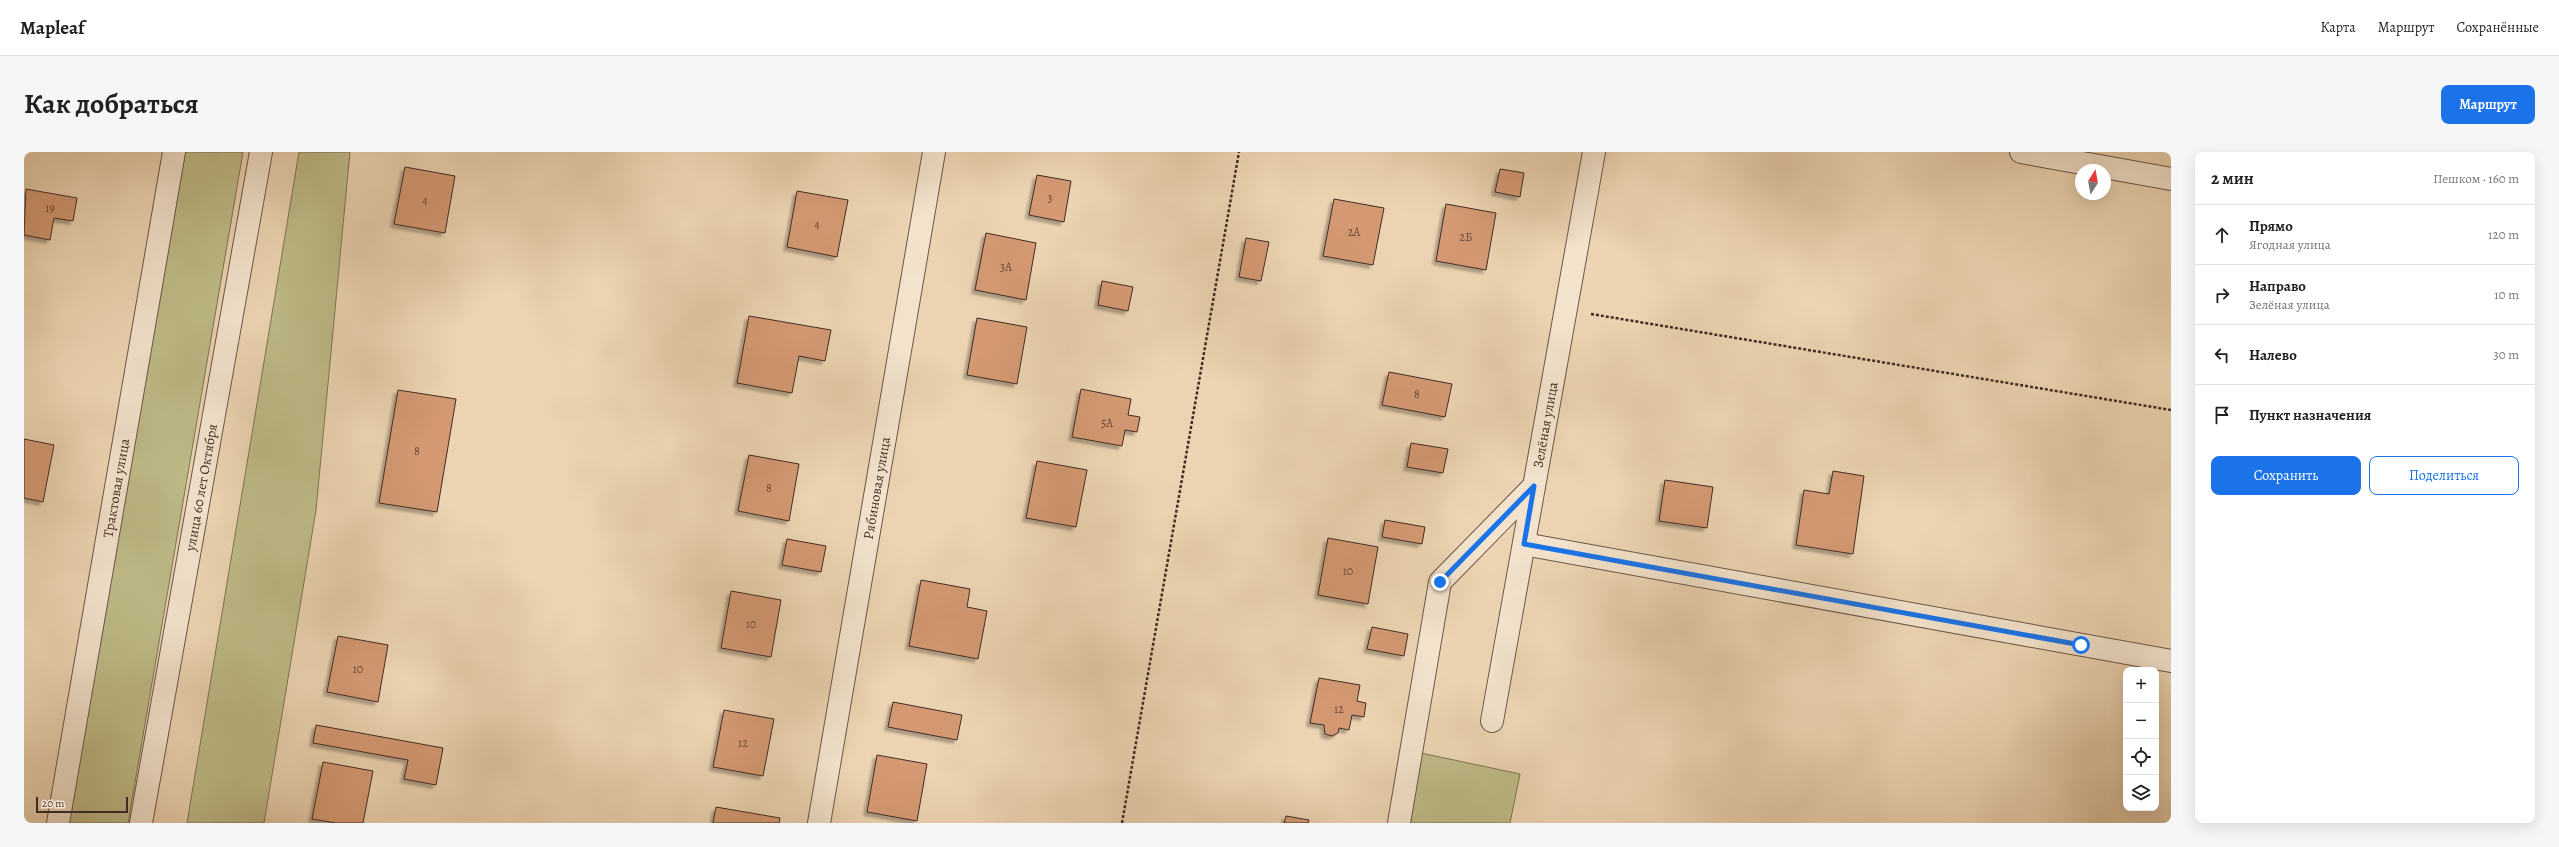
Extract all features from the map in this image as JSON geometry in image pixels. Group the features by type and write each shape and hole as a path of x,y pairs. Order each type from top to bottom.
{"street":[{"name":"Трактовая улица","path":"58,823 174,152"},
{"name":"улица 60 лет Октября","path":"141,823 261,152"},
{"name":"Рябиновая улица","path":"819,823 934,152"},
{"path":"2021,152 2171,179"},
{"name":"Зелёная улица","path":"1492,721 1567,310 1589,153"},
{"path":"1399,823 1440,582 1534,486"},
{"path":"1524,544 2171,661"}],"path":[{"path":"1122,823 1239,152"},
{"path":"1567,310 2171,410"}],"shaded area":[{"path":"180,152 243,152 128,823 63,823"},
{"path":"299,152 350,152 316,510 264,823 187,823"},
{"path":"1421,753 1520,774 1510,823 1409,823"}],"building":[{"path":"405,167 455,176 445,233 394,224"},
{"path":"1500,169 1524,173 1520,197 1495,192"},
{"path":"1037,175 1071,181 1064,222 1029,215"},
{"path":"26,189 77,198 73,221 54,218 50,240 24,235"},
{"path":"797,191 848,200 837,257 787,247"},
{"path":"1334,199 1384,208 1373,265 1323,256"},
{"path":"1446,204 1496,213 1486,270 1436,261"},
{"path":"986,233 1036,243 1026,300 975,290"},
{"path":"1246,238 1269,242 1261,281 1239,277"},
{"path":"1102,281 1133,287 1128,311 1098,305"},
{"path":"749,316 831,330 825,361 799,356 792,393 737,383"},
{"path":"977,318 1027,327 1017,384 967,375"},
{"path":"1389,372 1452,384 1445,417 1382,405"},
{"path":"1081,389 1131,399 1128,415 1140,417 1137,432 1125,430 1122,446 1072,437"},
{"path":"398,390 456,399 437,512 379,503"},
{"path":"24,439 54,445 43,502 24,498"},
{"path":"1411,443 1448,449 1443,473 1407,467"},
{"path":"749,455 799,464 789,521 738,511"},
{"path":"1037,461 1087,470 1076,527 1026,518"},
{"path":"1833,471 1864,476 1853,554 1796,545 1804,490 1829,494"},
{"path":"1665,480 1713,487 1707,528 1659,521"},
{"path":"1385,520 1425,527 1422,544 1382,537"},
{"path":"1328,538 1378,547 1368,604 1318,595"},
{"path":"787,539 826,546 821,572 782,565"},
{"path":"921,580 970,589 967,607 987,611 978,659 909,646"},
{"path":"731,591 781,600 771,657 721,648"},
{"path":"1372,627 1408,634 1404,656 1367,649"},
{"path":"338,636 388,645 378,702 327,692"},
{"path":"1319,678 1360,685 1357,701 1366,703 1364,717 1352,715 1349,730 1339,728 1338,733 1332,736 1325,734 1324,725 1310,723"},
{"path":"893,702 962,715 957,740 888,727"},
{"path":"724,710 774,719 763,776 713,767"},
{"path":"316,725 443,748 436,785 404,779 408,760 313,743"},
{"path":"877,755 927,764 917,821 867,812"},
{"path":"323,762 373,771 363,823 336,823 312,819"},
{"path":"716,807 780,818 779,823 713,823"},
{"path":"1286,816 1309,820 1308,823 1284,823"}],"route":[{"path":"1440,582 1534,486 1524,544 2081,645"}]}
